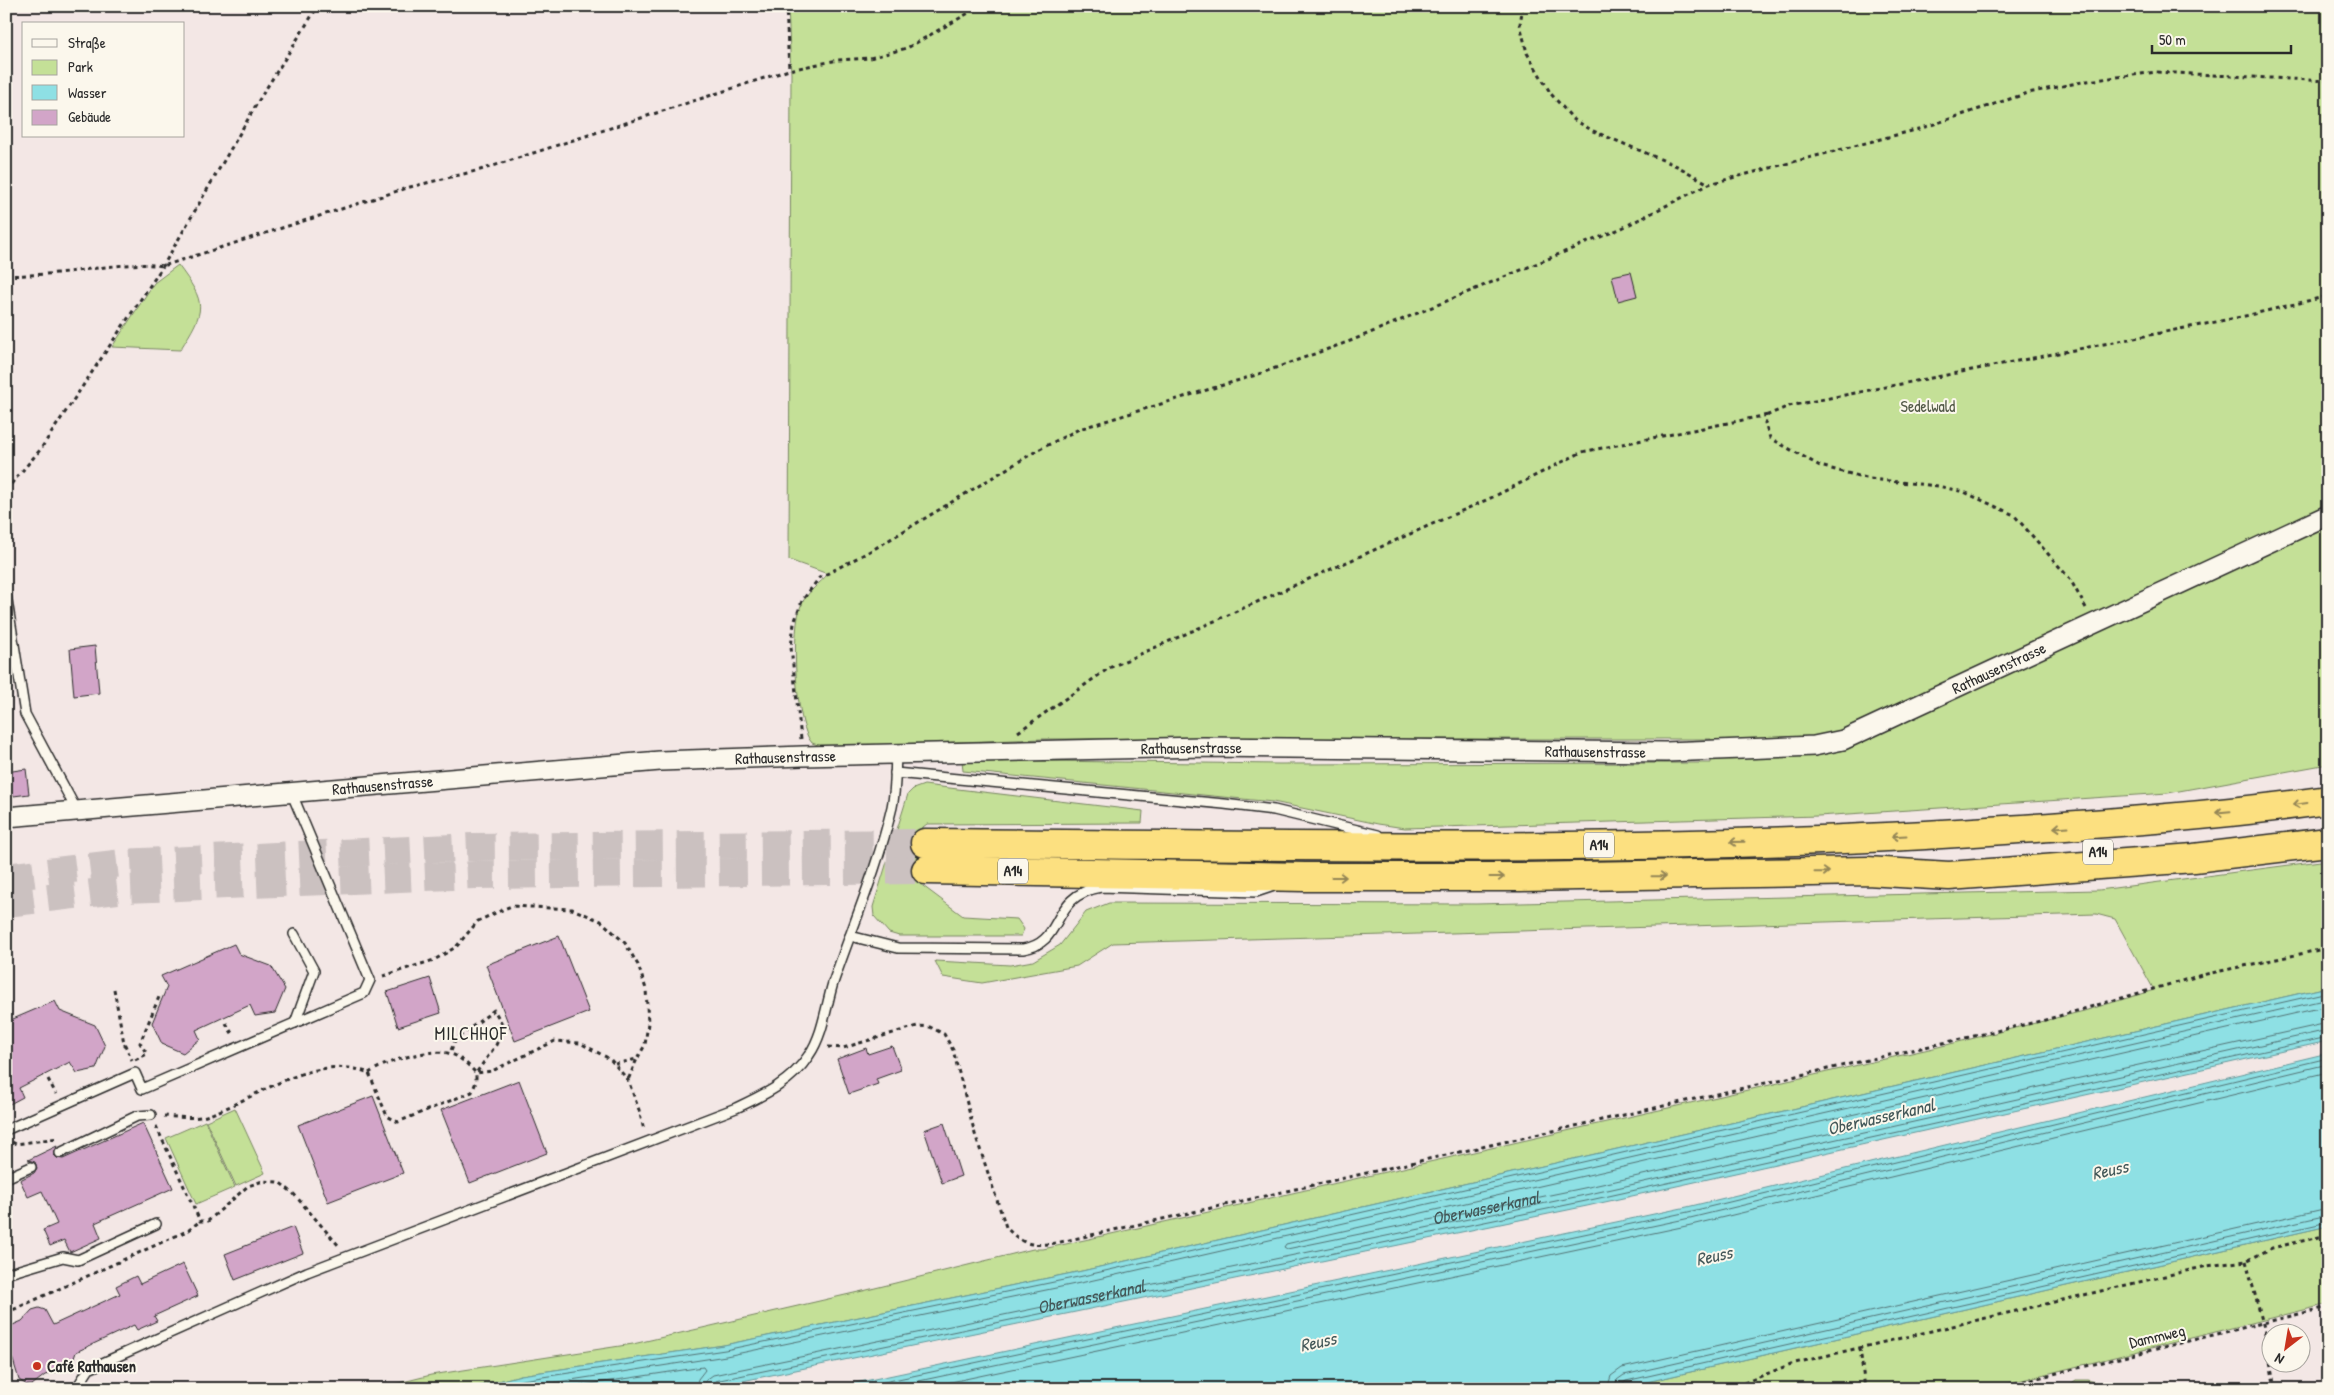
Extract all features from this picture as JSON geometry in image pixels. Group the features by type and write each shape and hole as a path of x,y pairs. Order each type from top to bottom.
{"highway":[{"name":"A14","path":"925,843 1414,846 1811,841 2107,824 2272,808 2328,800"},
{"name":"A14","path":"1867,871 1918,863 2086,853 2190,844 2328,828"},
{"name":"A14","path":"926,870 1305,877 1601,877 1867,871 1949,876 2194,858 2328,842"}],"street":[{"name":"Rathausenstrasse","path":"6,817 660,762 803,756 1203,747 1666,752 1814,746 1843,740 2328,515"}],"lane":[{"path":"6,594 25,714 77,811"},
{"path":"76,1389 89,1369 200,1318 345,1257 646,1144 736,1108 767,1094 792,1076 808,1058 815,1043 892,807 896,754"},
{"path":"895,773 1274,810 1338,824 1414,846"},
{"path":"7,1134 108,1084 136,1073 142,1089 364,993 370,980 292,794"},
{"path":"850,936 898,948 1023,949 1037,945 1044,940 1051,933 1066,905 1075,896 1086,890 1101,887 1256,892 1305,877"},
{"path":"294,934 314,971 295,1023"},
{"path":"60,1153 137,1116 151,1114"},
{"path":"6,1178 31,1166"},
{"path":"6,1274 63,1257 78,1260 156,1224"}],"path":[{"path":"6,490 40,450 163,266 259,100 318,6"},
{"path":"786,6 789,70"},
{"path":"6,276 58,273 98,267 163,266 410,187 484,169 789,70 838,60 870,58 907,48 981,6"},
{"path":"1523,6 1520,24 1527,53 1551,94 1573,119 1593,131 1677,166 1709,184"},
{"path":"803,756 792,647 794,623 802,602 819,578 874,549 1030,455 1079,429 1256,375 1353,340 1622,228 1709,184 1919,129 2028,92 2087,81 2156,72 2328,82"},
{"path":"991,752 1109,668 1494,497 1582,452 1768,414 1789,406 2241,317 2328,296"},
{"path":"1768,414 1765,423 1770,438 1820,466 1870,479 1938,486 1964,492 2014,515 2070,579 2095,622"},
{"path":"370,980 434,960 456,947 478,921 511,906 572,909 601,921 625,943 638,965 646,989 648,1023 645,1045 628,1080"},
{"path":"815,1043 834,1049 843,1048 917,1026 930,1027 944,1034 953,1050 976,1134 1006,1227 1017,1239 1034,1245 1056,1243 2044,1020 2202,975 2328,948"},
{"path":"114,989 124,1043 133,1060"},
{"path":"108,1084 111,1070 147,1054 140,1043 159,997"},
{"path":"369,1073 387,1116 398,1122 472,1092 476,1082 476,1073 496,1045 504,1026 494,1010 455,1040 450,1053"},
{"path":"200,1220 151,1114 204,1116 304,1072 335,1068 360,1070 369,1073 389,1062 427,1053 450,1053 463,1060 476,1073 492,1072 555,1041 580,1042 610,1059 628,1080 639,1110 646,1144"},
{"path":"615,1064 637,1059"},
{"path":"7,1134 16,1144 69,1137 77,1145"},
{"path":"200,1220 208,1222 248,1186 263,1181 279,1182 292,1193 342,1250 345,1257"},
{"path":"6,1313 189,1230 200,1220"},
{"path":"1729,1389 1791,1364 2207,1266 2246,1262 2272,1248 2328,1235"},
{"path":"2246,1262 2262,1322"},
{"name":"Dammweg","path":"2271,1322 2328,1307"},
{"name":"Dammweg","path":"1992,1389 2262,1324"},
{"path":"1860,1348 1865,1389"},
{"path":"2272,1372 2275,1389"}],"green space":[{"name":"Sedelwald","path":"788,6 2328,6 2328,764 2168,793 1818,816 1405,828 1273,802 963,771 962,760 1279,764 1711,763 1711,739 1042,739 821,746 812,743 806,733 798,697 795,653 796,632 802,603 828,574 789,560 791,74"},
{"path":"178,265 194,289 200,307 195,325 180,350 112,347 154,283"},
{"path":"924,785 1143,811 1142,823 927,824 923,827 919,883 963,916 1017,919 1024,929 1021,936 899,936 889,933 874,916 873,907 908,794 913,789"},
{"path":"2328,860 2328,987 1082,1271 724,1345 521,1375 469,1389 375,1389 431,1375 633,1344 867,1290 1033,1249 1043,1249 1089,1239 1938,1047 2084,1011 2154,990 2115,919 2096,914 1113,943 1077,966 982,983 943,977 935,961 1010,965 1033,961 1060,945 1086,912 1109,903 1476,904 2099,890"},
{"path":"235,1108 265,1173 236,1186 206,1121"},
{"path":"205,1121 235,1187 196,1204 166,1138"},
{"path":"2328,1226 2328,1304 1986,1389 1616,1389"},
{"path":"2076,1380 2087,1380 2123,1389 2063,1389"}],"water":[{"name":"Oberwasserkanal","path":"2328,987 2328,1041 1587,1206 704,1389 469,1389 521,1375 724,1345 1082,1271"},
{"name":"Reuss","path":"2328,1053 2328,1226 1616,1389 827,1389 1687,1207"}],"building":[{"path":"1631,272 1637,296 1618,301 1612,276"},
{"path":"95,646 99,693 74,696 70,649"},
{"path":"26,769 29,794 6,797 6,772"},
{"path":"559,936 589,1012 515,1041 486,965"},
{"path":"234,944 239,954 271,966 285,989 275,1013 255,1016 250,1005 196,1030 200,1039 183,1053 162,1044 152,1023 167,987 161,976"},
{"path":"430,978 441,1013 398,1027 387,992"},
{"path":"55,1001 60,1011 95,1025 105,1046 96,1069 77,1073 70,1062 19,1088 23,1097 6,1106 6,1022"},
{"path":"892,1046 901,1070 876,1079 878,1084 849,1094 837,1059 866,1048 868,1054"},
{"path":"519,1080 547,1153 470,1183 441,1110"},
{"path":"373,1096 403,1173 328,1202 298,1125"},
{"path":"143,1123 173,1188 95,1223 101,1238 70,1252 64,1240 50,1246 43,1230 57,1224 42,1191 28,1197 20,1180 34,1173 37,1168 35,1162 28,1160 57,1146 54,1155 57,1158 63,1159"},
{"path":"944,1123 961,1176 942,1183 924,1130"},
{"path":"293,1227 303,1253 235,1280 225,1254"},
{"path":"183,1264 198,1296 154,1316 157,1321 137,1330 134,1325 76,1352 72,1364 67,1369 45,1375 32,1385 27,1385 19,1380 13,1360 6,1349 6,1328 22,1321 32,1310 39,1308 45,1310 53,1325 120,1294 116,1286 136,1276 140,1284"}],"tunnel":[{"path":"6,877 122,863 474,847 925,843"},
{"path":"6,903 127,889 476,875 926,870"}],"place":[{"name":"Café Rathausen","path":"37,1366"}],"district":[{"name":"MILCHHOF","path":"471,1034"}]}
